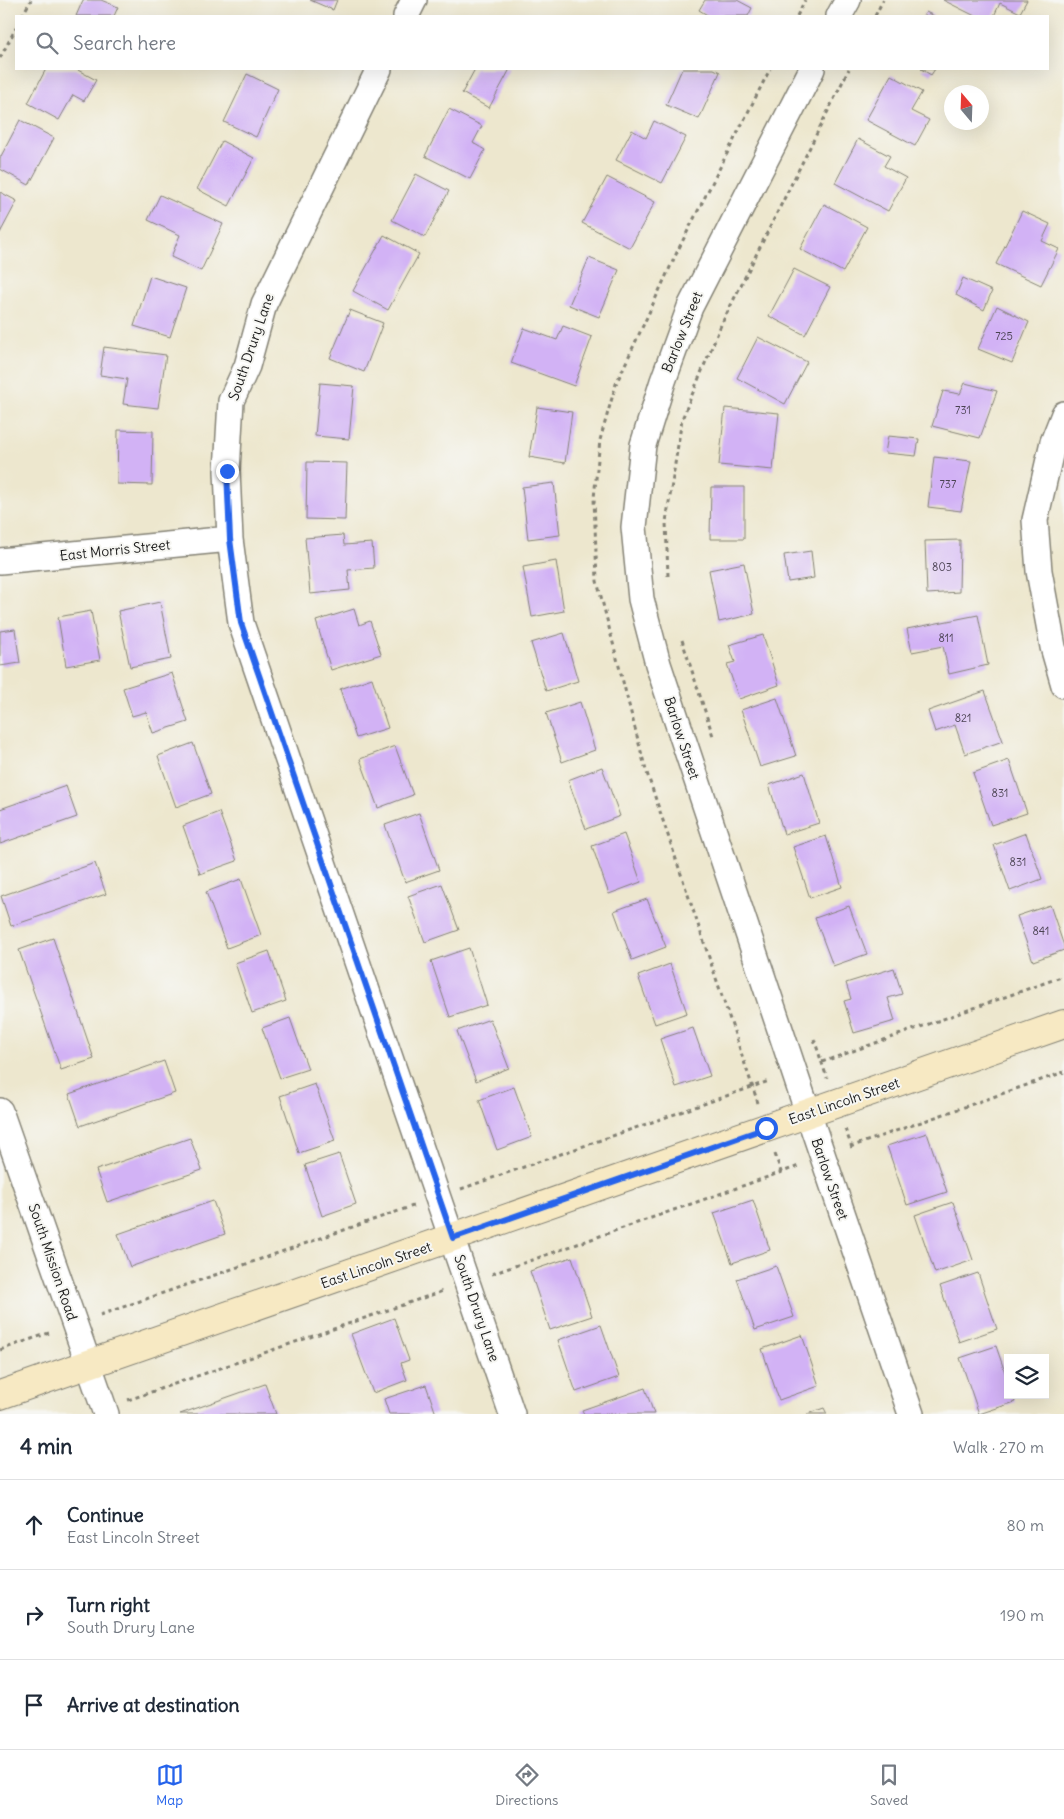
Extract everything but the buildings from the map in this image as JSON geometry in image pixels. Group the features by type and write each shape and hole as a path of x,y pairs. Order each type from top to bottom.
{"street":[{"path":"406,15 414,0"},
{"path":"840,15 848,0"},
{"name":"South Drury Lane","path":"378,70 264,304 247,366 231,401 227,471 230,539 241,623 512,1414"},
{"name":"Barlow Street","path":"811,70 690,307 663,381 643,445 634,527 641,599 658,664 808,1114 911,1414"},
{"path":"1064,414 1053,442 1035,520 1039,571 1052,647 1064,685"},
{"name":"East Morris Street","path":"0,562 230,539"},
{"name":"East Lincoln Street","path":"0,1395 1064,1024"},
{"name":"South Mission Road","path":"0,1111 105,1411"}],"path":[{"path":"23,15 31,0"},
{"path":"798,15 805,0"},
{"path":"876,15 883,0"},
{"path":"0,58 15,30"},
{"path":"668,579 666,522 682,419 721,325 848,70"},
{"path":"680,636 717,748"},
{"path":"0,1350 1064,976"},
{"path":"812,1035 852,1147"},
{"path":"105,1411 1064,1072"}],"route":[{"path":"227,471 230,539 241,623 453,1238 766,1128"}]}
